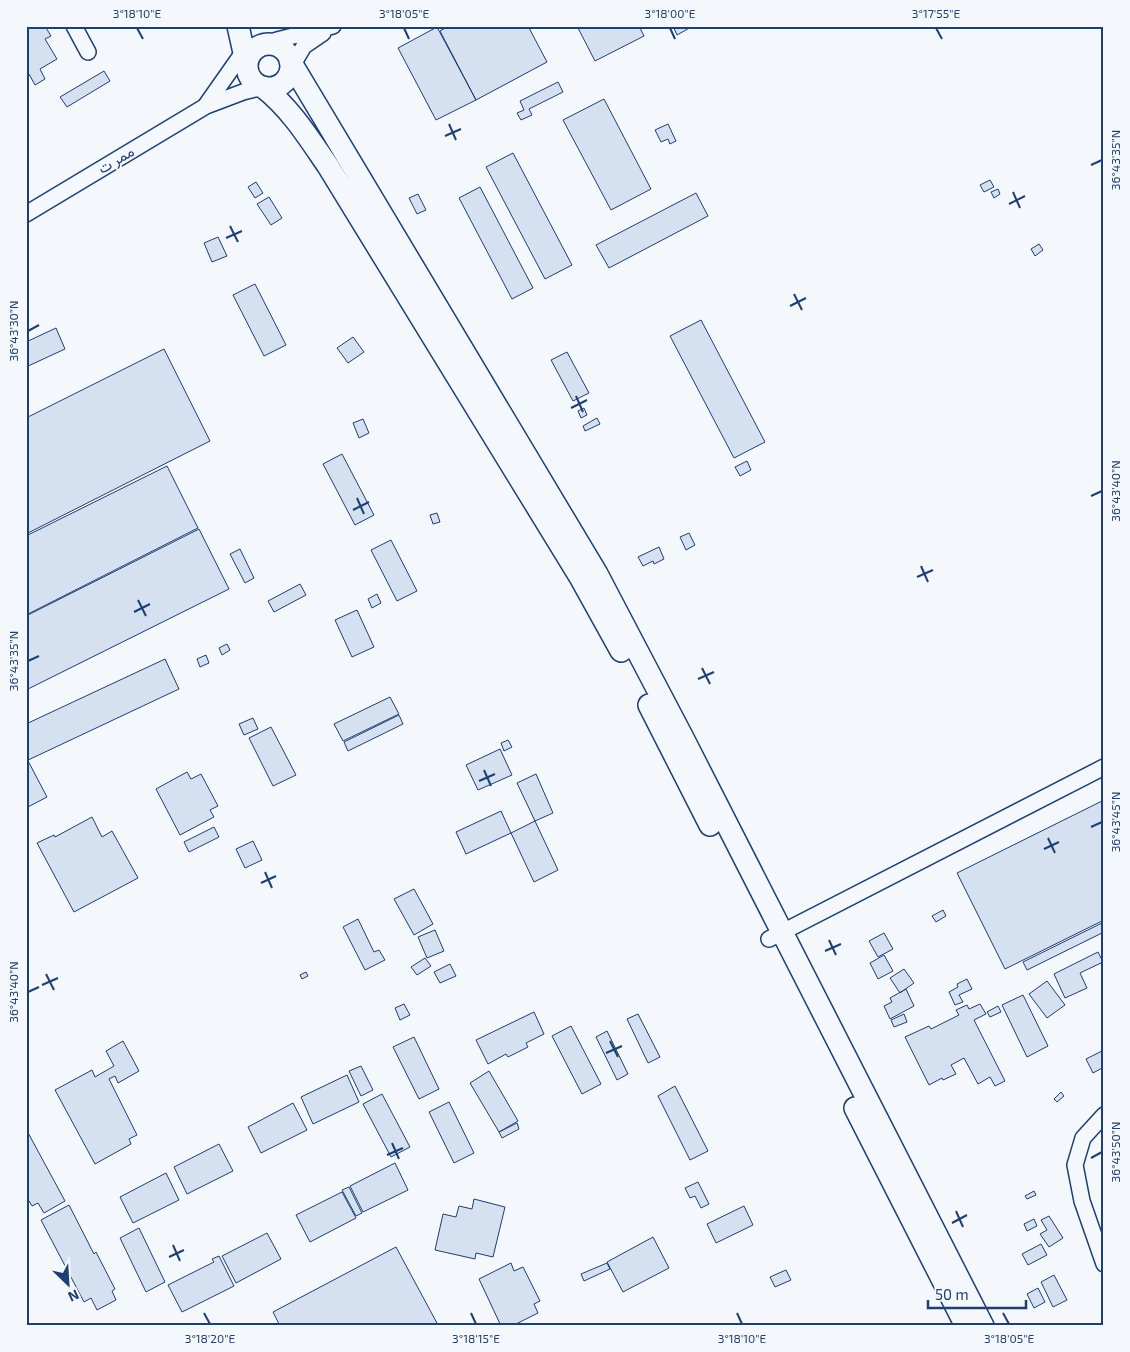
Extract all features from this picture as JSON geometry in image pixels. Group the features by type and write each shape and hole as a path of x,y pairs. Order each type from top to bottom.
{"highway":[{"path":"238,26 272,52 289,75 278,86 271,88 263,87"},
{"path":"272,52 251,79 279,99 328,166 580,577 775,936 983,1326"},
{"path":"272,52 597,574 683,738 775,936 966,1326"}],"street":[{"path":"74,26 88,52"},
{"path":"272,52 333,26"},
{"name":"ممر ت","path":"26,214 206,106 272,52 304,46 333,26"},
{"name":"ممر ت","path":"206,106 263,87"},
{"path":"775,936 1104,767"},
{"path":"1104,1115 1083,1138 1075,1165 1082,1201 1104,1264"}],"building":[{"path":"26,26 45,26 51,36 45,39 57,59 40,69 45,79 35,85 29,74 26,76"},
{"path":"449,26 528,26 547,62 476,100 440,31"},
{"path":"577,26 639,26 644,36 595,61"},
{"path":"673,26 693,26 677,35"},
{"path":"437,27 476,100 436,120 398,48"},
{"path":"104,71 110,81 67,107 60,97"},
{"path":"558,82 563,92 529,109 532,115 521,120 517,113 524,110 520,101"},
{"path":"604,99 651,189 611,210 563,120"},
{"path":"668,124 676,141 670,144 668,139 661,142 655,130"},
{"path":"513,153 572,265 545,279 486,167"},
{"path":"990,180 994,187 984,192 980,185"},
{"path":"256,182 263,193 255,198 248,187"},
{"path":"480,187 533,288 512,299 459,198"},
{"path":"998,189 1000,194 994,198 991,192"},
{"path":"696,193 708,216 609,268 596,245"},
{"path":"418,194 426,210 417,214 409,198"},
{"path":"269,197 282,218 271,225 257,204"},
{"path":"218,237 227,256 212,262 204,243"},
{"path":"1039,244 1043,250 1035,256 1031,249"},
{"path":"255,284 286,345 264,356 233,295"},
{"path":"701,320 765,442 734,458 670,336"},
{"path":"56,328 65,349 26,367 26,342"},
{"path":"353,337 364,352 348,363 337,348"},
{"path":"164,349 210,441 26,534 26,418"},
{"path":"567,352 589,393 573,401 551,360"},
{"path":"584,408 587,415 581,418 578,411"},
{"path":"597,418 600,424 585,431 583,426"},
{"path":"363,419 369,433 359,438 353,423"},
{"path":"342,454 374,515 355,525 323,464"},
{"path":"747,461 751,470 740,476 735,467"},
{"path":"167,466 198,528 26,615 26,536"},
{"path":"437,513 440,522 433,524 430,515"},
{"path":"199,529 229,589 26,690 26,616"},
{"path":"689,533 695,545 686,550 680,537"},
{"path":"391,540 417,591 397,601 371,550"},
{"path":"659,547 664,559 654,564 653,561 643,566 638,557"},
{"path":"240,549 254,578 245,583 230,554"},
{"path":"300,584 306,595 274,612 268,601"},
{"path":"377,594 381,603 372,608 368,599"},
{"path":"357,610 374,647 352,657 335,620"},
{"path":"227,644 230,650 222,655 219,648"},
{"path":"206,655 209,663 200,667 197,659"},
{"path":"165,659 179,689 26,761 26,724"},
{"path":"390,697 399,714 343,741 334,724"},
{"path":"399,715 403,724 348,751 344,742"},
{"path":"253,718 258,729 244,735 239,724"},
{"path":"271,727 296,775 273,786 249,738"},
{"path":"508,740 512,747 504,751 501,743"},
{"path":"500,749 512,775 478,790 466,765"},
{"path":"26,757 47,797 26,808"},
{"path":"187,772 191,779 201,774 218,806 210,810 214,817 180,835 156,789"},
{"path":"536,774 553,813 535,821 517,783"},
{"path":"1104,800 1104,920 1005,969 957,873"},
{"path":"501,811 511,833 466,854 456,832"},
{"path":"92,817 102,837 112,831 138,878 74,912 37,843 54,835 55,837"},
{"path":"535,821 558,870 534,882 511,833"},
{"path":"214,827 219,837 189,852 184,842"},
{"path":"253,841 262,860 245,868 236,849"},
{"path":"414,889 433,924 414,935 394,899"},
{"path":"943,910 946,916 936,922 932,916"},
{"path":"358,919 374,952 379,950 385,960 365,970 343,927"},
{"path":"1104,922 1104,932 1027,970 1023,962"},
{"path":"435,930 444,951 427,958 418,937"},
{"path":"884,933 893,949 878,957 869,941"},
{"path":"1098,952 1103,962 1080,973 1087,988 1065,998 1054,974"},
{"path":"884,955 893,971 878,979 870,963"},
{"path":"425,958 431,966 417,975 411,967"},
{"path":"450,964 456,976 440,983 434,972"},
{"path":"904,969 914,983 900,993 890,978"},
{"path":"306,972 308,976 302,979 300,975"},
{"path":"967,979 972,989 959,995 963,1002 955,1005 949,992 958,987 957,984"},
{"path":"1047,981 1065,1005 1047,1018 1029,994"},
{"path":"906,989 914,1006 890,1019 884,1006 892,1002 890,998"},
{"path":"1023,995 1048,1046 1027,1057 1002,1005"},
{"path":"404,1004 410,1015 400,1020 395,1008"},
{"path":"980,1004 986,1014 974,1020 1005,1081 995,1086 990,1077 978,1084 964,1058 951,1065 956,1074 943,1080 942,1078 929,1085 905,1037 929,1026 931,1029 959,1015 956,1010 967,1005 969,1009"},
{"path":"998,1006 1001,1012 990,1017 987,1012"},
{"path":"534,1012 544,1034 526,1043 528,1047 508,1057 506,1054 488,1064 476,1040"},
{"path":"638,1014 660,1057 648,1063 627,1019"},
{"path":"904,1014 907,1022 894,1027 891,1020"},
{"path":"571,1026 601,1084 582,1094 552,1036"},
{"path":"607,1031 628,1074 617,1080 596,1037"},
{"path":"414,1037 439,1089 419,1099 393,1047"},
{"path":"123,1041 139,1071 118,1083 115,1076 109,1079 137,1135 129,1139 131,1144 95,1164 55,1090 92,1070 95,1077 114,1066 106,1051"},
{"path":"1104,1050 1104,1067 1093,1073 1086,1059"},
{"path":"361,1066 373,1090 361,1096 349,1071"},
{"path":"489,1071 518,1121 499,1132 470,1083"},
{"path":"347,1075 359,1102 313,1124 301,1097"},
{"path":"675,1086 708,1151 690,1160 658,1096"},
{"path":"1061,1092 1064,1096 1057,1102 1054,1099"},
{"path":"382,1094 410,1147 391,1157 363,1104"},
{"path":"449,1102 474,1153 454,1163 429,1112"},
{"path":"293,1103 307,1130 261,1153 248,1127"},
{"path":"517,1123 519,1129 502,1138 499,1132"},
{"path":"26,1129 65,1201 44,1213 38,1203 32,1206 26,1196"},
{"path":"219,1144 233,1171 187,1194 174,1167"},
{"path":"395,1163 408,1190 363,1212 350,1186"},
{"path":"166,1173 179,1200 133,1223 120,1197"},
{"path":"698,1182 709,1204 701,1208 695,1196 690,1198 685,1188"},
{"path":"349,1187 362,1213 356,1216 342,1190"},
{"path":"1034,1191 1036,1195 1027,1199 1025,1196"},
{"path":"342,1192 356,1218 310,1242 296,1215"},
{"path":"474,1199 505,1207 493,1257 476,1253 475,1259 435,1250 443,1214 456,1217 459,1206 472,1209"},
{"path":"69,1205 94,1254 96,1252 115,1289 112,1291 116,1300 97,1310 91,1298 84,1302 41,1220"},
{"path":"744,1206 753,1225 716,1243 707,1224"},
{"path":"1049,1216 1063,1238 1049,1247 1040,1234 1047,1230 1041,1220"},
{"path":"1034,1219 1037,1226 1027,1231 1024,1224"},
{"path":"139,1228 165,1282 146,1292 120,1238"},
{"path":"267,1233 281,1259 236,1283 222,1256"},
{"path":"653,1237 669,1268 623,1292 607,1262"},
{"path":"1041,1244 1047,1255 1028,1265 1022,1254"},
{"path":"396,1247 438,1325 280,1326 273,1312"},
{"path":"219,1256 234,1286 182,1312 168,1285 214,1262 212,1259"},
{"path":"511,1263 514,1271 523,1267 540,1301 534,1304 538,1313 512,1326 501,1326 479,1279"},
{"path":"607,1263 610,1269 584,1281 581,1274"},
{"path":"786,1270 791,1280 775,1287 770,1277"},
{"path":"1054,1275 1067,1300 1053,1307 1041,1282"},
{"path":"1038,1288 1045,1302 1034,1308 1027,1294"}]}
